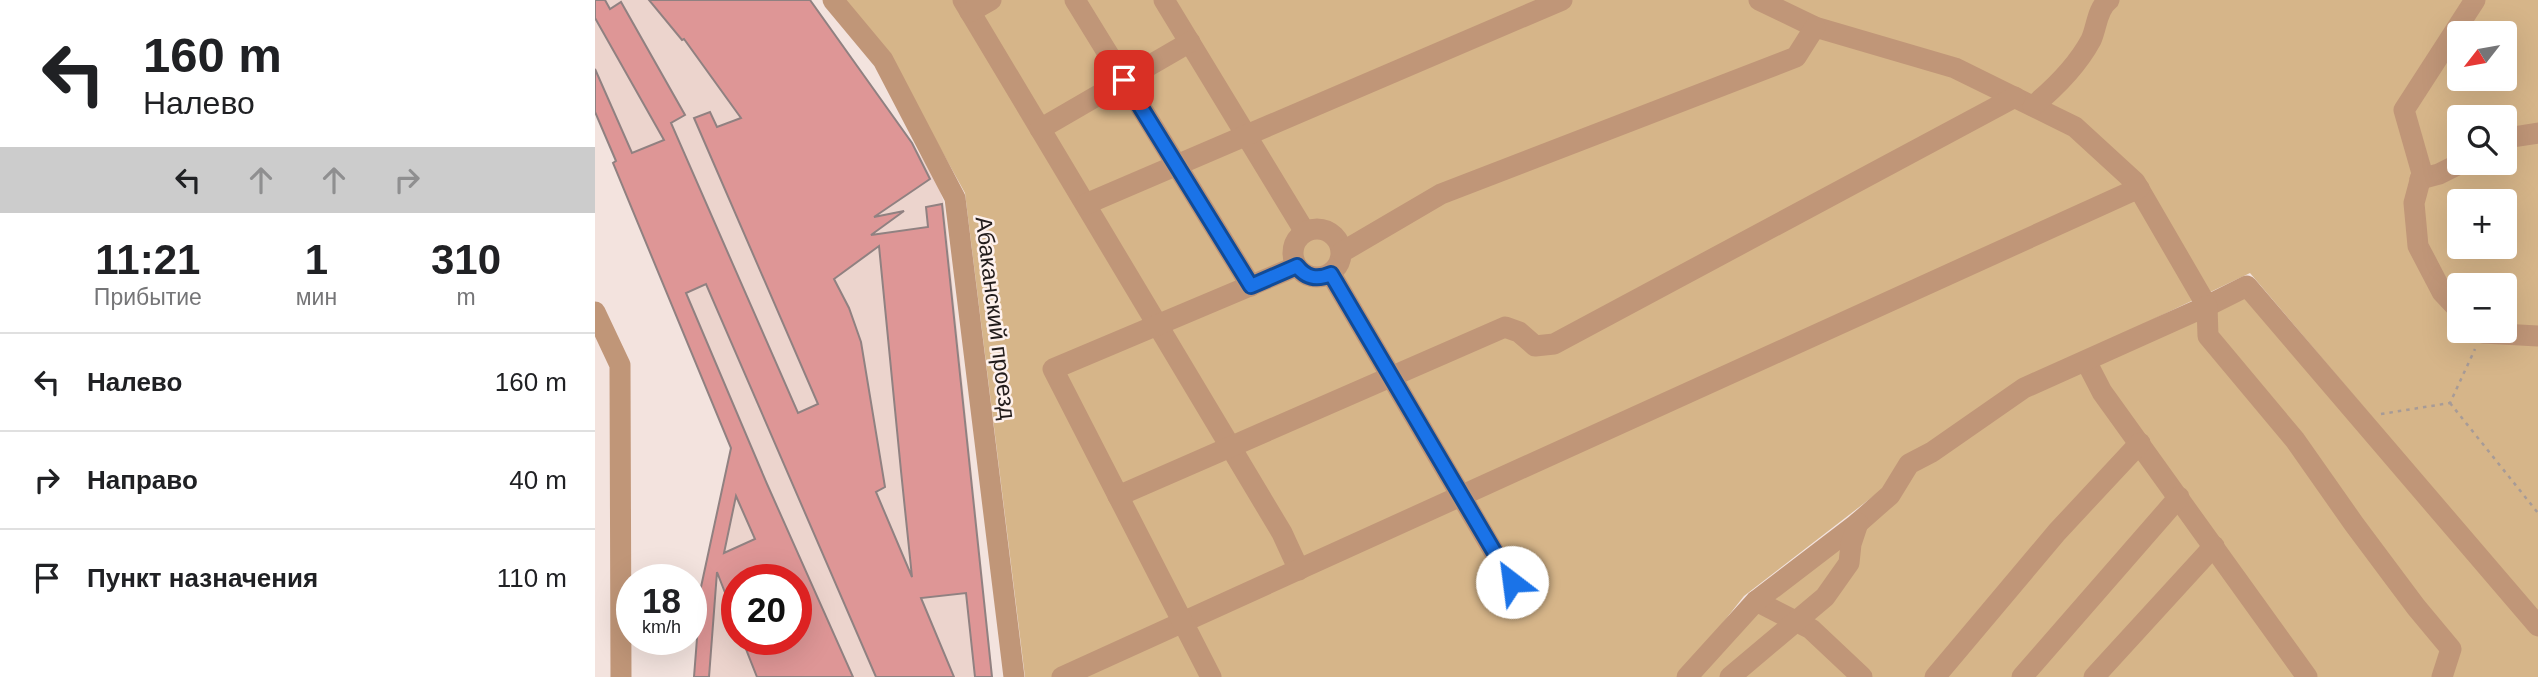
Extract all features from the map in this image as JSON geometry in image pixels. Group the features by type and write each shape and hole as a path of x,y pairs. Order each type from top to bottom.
{"street":[{"name":"Абаканский проезд","path":"833,0 883,60 955,198 1014,677"},
{"path":"991,0 967,6 1282,533 1299,570"},
{"path":"1075,0 1251,286"},
{"path":"1164,0 1305,232"},
{"path":"1086,204 1562,0"},
{"path":"1759,0 1815,27 1955,68 2075,127 2135,182 2207,306 2208,336 2295,440 2361,535 2451,649 2442,677"},
{"path":"1118,496 1504,327 1519,332 1535,346 1554,344 2062,81 2091,39 2103,4 2109,0"},
{"path":"2447,298 2441,292 2418,246 2414,203 2422,173 2404,110 2475,0"},
{"path":"1342,252 1441,194 1796,57 1815,27"},
{"path":"1040,129 1190,42"},
{"path":"2517,136 2538,133"},
{"path":"2420,178 2447,170"},
{"path":"1062,677 2139,188"},
{"path":"1321,229 1336,237 1342,252 1341,260 1331,274 1316,278 1302,272 1293,259 1295,243 1305,232 1321,229"},
{"path":"1211,677 1053,369 1297,266"},
{"path":"1331,274 1524,603"},
{"path":"1686,677 1756,601 1858,523 1890,495 1909,464 1932,452 2024,388 2247,286 2538,625"},
{"path":"595,312 620,365 621,677"},
{"path":"2517,335 2538,336"},
{"path":"2086,361 2102,392 2307,677"},
{"path":"1935,677 2057,532 2140,443"},
{"path":"2022,677 2179,497"},
{"path":"1730,677 1825,597 1849,563 1851,544 1858,523"},
{"path":"2094,677 2214,546"},
{"path":"1756,601 1811,629 1862,677"}],"path":[{"path":"2451,403 2476,343"},
{"path":"2360,418 2451,403"},
{"path":"2451,403 2538,513"}],"shaded area":[{"path":"595,0 810,0 935,176 944,203 993,677 694,677 696,655 707,655 706,564 731,448 613,163 615,159 595,112"},
{"path":"842,0 2538,0 2538,613 2250,273 2020,383 1744,596 1680,677 1025,677 965,193 887,52"},
{"path":"2240,295 2254,304 2538,635 2538,677 1695,677 1756,609 1911,471 2027,393"}],"building":[{"path":"595,0 605,0 610,9 621,2 685,115 671,123 798,413 818,404 694,118 710,112 717,127 741,118 684,39 682,40 649,0 810,0 912,143 930,179 874,217 904,211 871,235 928,227 926,207 942,204 992,677 975,677 966,593 921,598 954,677 876,677 706,284 686,293 803,564 721,564 721,582 717,572 709,677 694,677 696,655 707,655 706,564 731,448 613,163 616,161 595,112 595,69 632,153 664,140 595,18","holes":["879,246 912,577 876,492 885,487 861,342 849,308 834,279","736,496 755,539 724,553"]},
{"path":"812,585 853,677 757,677 748,655 812,655"}],"route":[{"path":"1124,80 1251,286 1297,266 1308,276 1316,278 1331,274 1512,582"}]}
